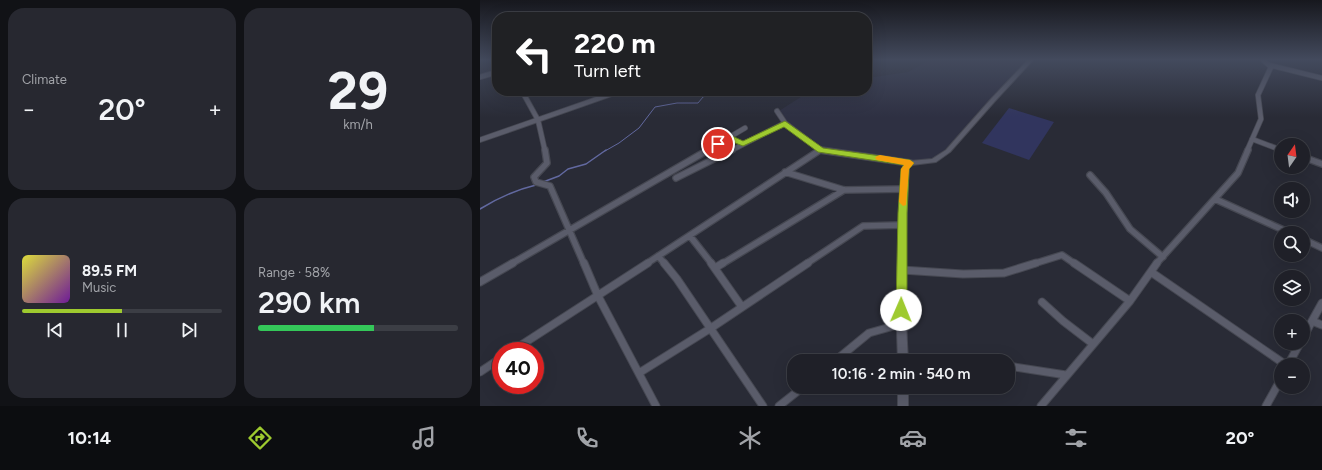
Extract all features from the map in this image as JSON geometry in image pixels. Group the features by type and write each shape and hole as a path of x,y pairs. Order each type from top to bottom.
{"street":[{"path":"776,112 785,124 820,150 910,163 934,161 948,151 1013,79"},
{"path":"1041,406 1066,374 1130,301 1163,257 1238,173 1261,119 1258,95 1265,79"},
{"path":"525,96 538,120 548,163 534,177 536,182 550,186 598,296 656,406"},
{"path":"480,140 607,96"},
{"path":"676,178 785,124"},
{"path":"480,282 745,128"},
{"path":"730,138 743,144"},
{"path":"1252,139 1274,147"},
{"path":"526,342 820,150"},
{"path":"1310,160 1322,164"},
{"path":"902,354 902,225 905,169 910,163"},
{"path":"785,172 844,190 904,190"},
{"path":"1090,175 1106,193 1130,229 1163,257"},
{"path":"715,268 844,190"},
{"path":"1215,199 1275,226"},
{"path":"639,373 711,328 863,226 902,225"},
{"path":"690,236 715,268 742,307"},
{"path":"1310,242 1322,248"},
{"path":"902,270 963,274 1004,273 1062,255 1130,301"},
{"path":"658,256 677,279 763,406"},
{"path":"1151,272 1277,358"},
{"path":"1042,302 1063,321 1093,344"},
{"path":"1310,325 1322,303"},
{"path":"1312,321 1322,325"},
{"path":"844,354 869,333 901,324"},
{"path":"480,372 492,364"},
{"path":"1015,367 1066,374"},
{"path":"1266,406 1274,391"},
{"path":"779,406 794,394"},
{"path":"903,394 903,406"}],"shaded area":[{"path":"872,79 1010,79 945,150 932,159 908,161 822,149 788,122 779,111 802,96 872,96"},
{"path":"1009,108 1054,122 1029,160 982,143"}],"waterway":[{"path":"605,151 619,143 639,128 655,107 677,103 698,103 705,96"},
{"path":"543,182 559,176 568,169 586,164 606,150"},
{"path":"480,209 493,201 521,189 536,185"}],"slow traffic":[{"path":"880,158 910,163 905,169 903,202"}],"route":[{"path":"718,144 730,138 743,144 785,124 820,150 910,163 905,169 902,213 901,310"}]}
